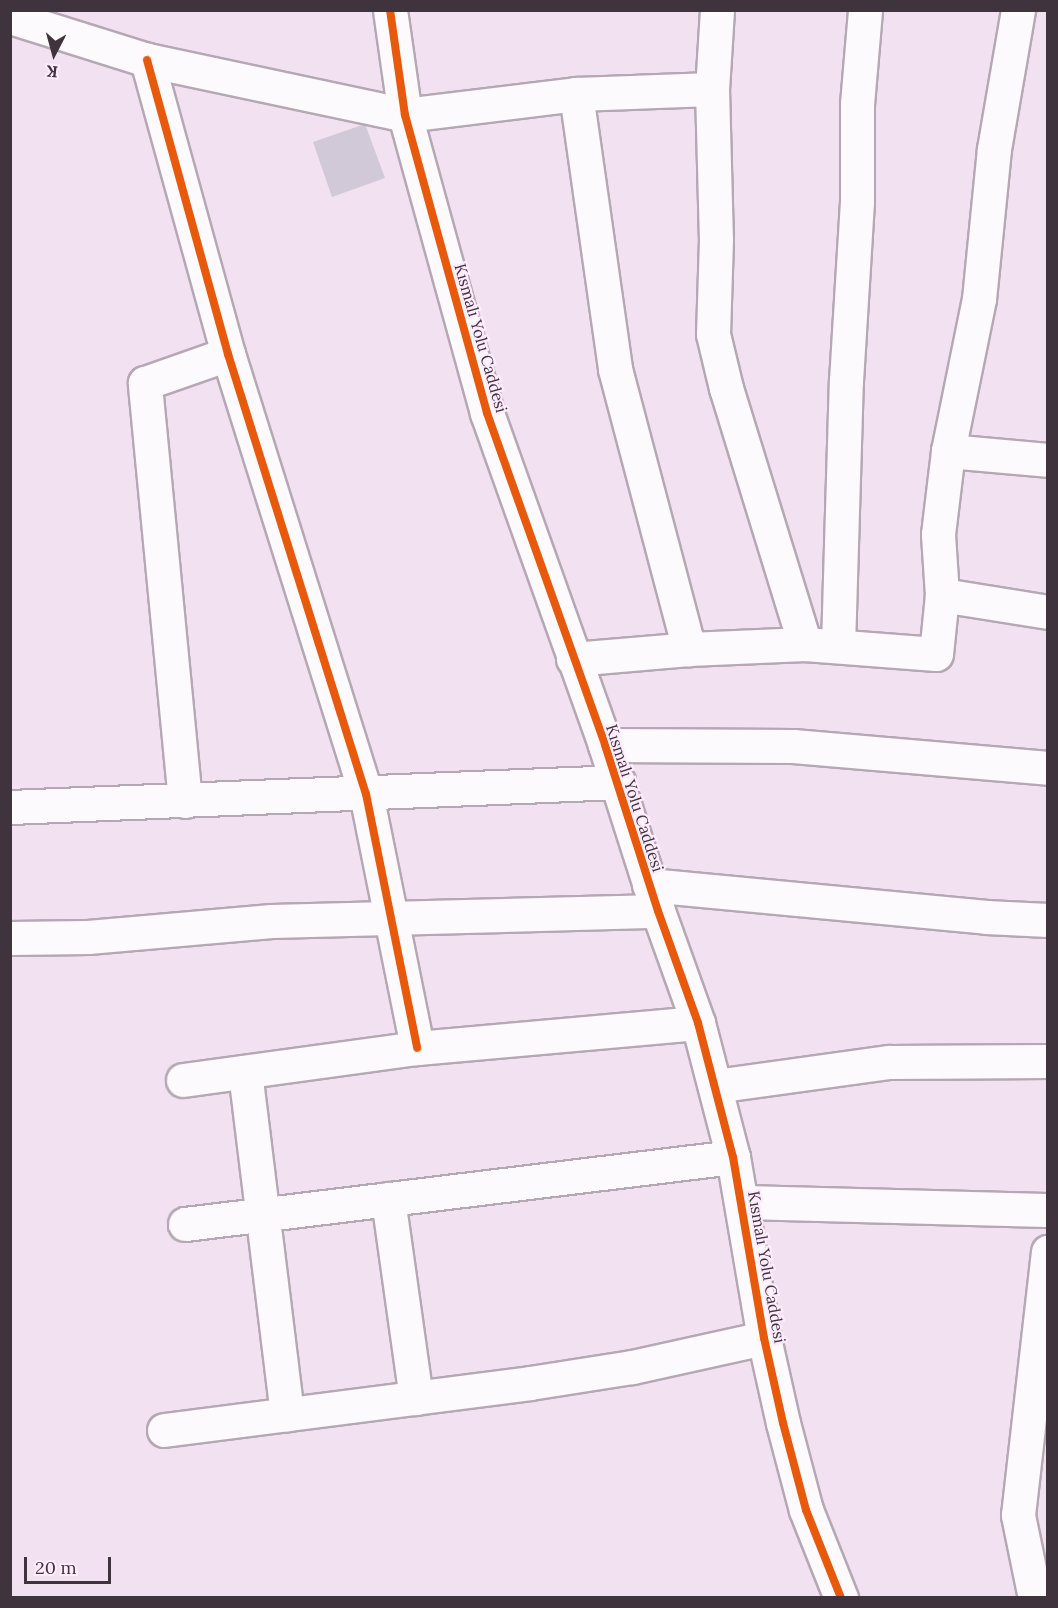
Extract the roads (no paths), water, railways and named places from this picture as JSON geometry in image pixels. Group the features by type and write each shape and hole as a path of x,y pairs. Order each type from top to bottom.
{"street":[{"name":"Kısmalı Yolu Caddesi","path":"390,10 405,115 487,413 618,782 654,898 698,1023 733,1157 764,1338 806,1510 841,1598"},
{"path":"717,10 712,89 716,239 713,334 726,388 805,644"},
{"path":"838,646 846,381 856,202 857,104 865,10"},
{"path":"573,659 689,649 805,644 936,654 942,595 938,534 948,452 979,299 994,149 1018,10"},
{"path":"10,17 147,60 405,115 576,94 712,89"},
{"path":"147,60 228,354 366,794 417,1048"},
{"path":"576,94 615,369 689,649"},
{"path":"185,801 145,382 228,354"},
{"path":"948,452 1047,460"},
{"path":"942,595 1047,612"},
{"path":"605,745 793,746 1047,768"},
{"path":"10,807 618,782"},
{"path":"10,938 88,937 271,921 392,918 654,898 1047,920"},
{"path":"183,1080 417,1048 698,1023"},
{"path":"715,1086 889,1062 1047,1061"},
{"path":"244,1072 287,1414"},
{"path":"185,1224 262,1213 560,1180 733,1157"},
{"path":"388,1199 416,1398"},
{"path":"742,1202 1047,1210"},
{"path":"1035,1598 1033,1517 1047,1252"},
{"path":"164,1430 416,1398 632,1367 764,1338"}]}
